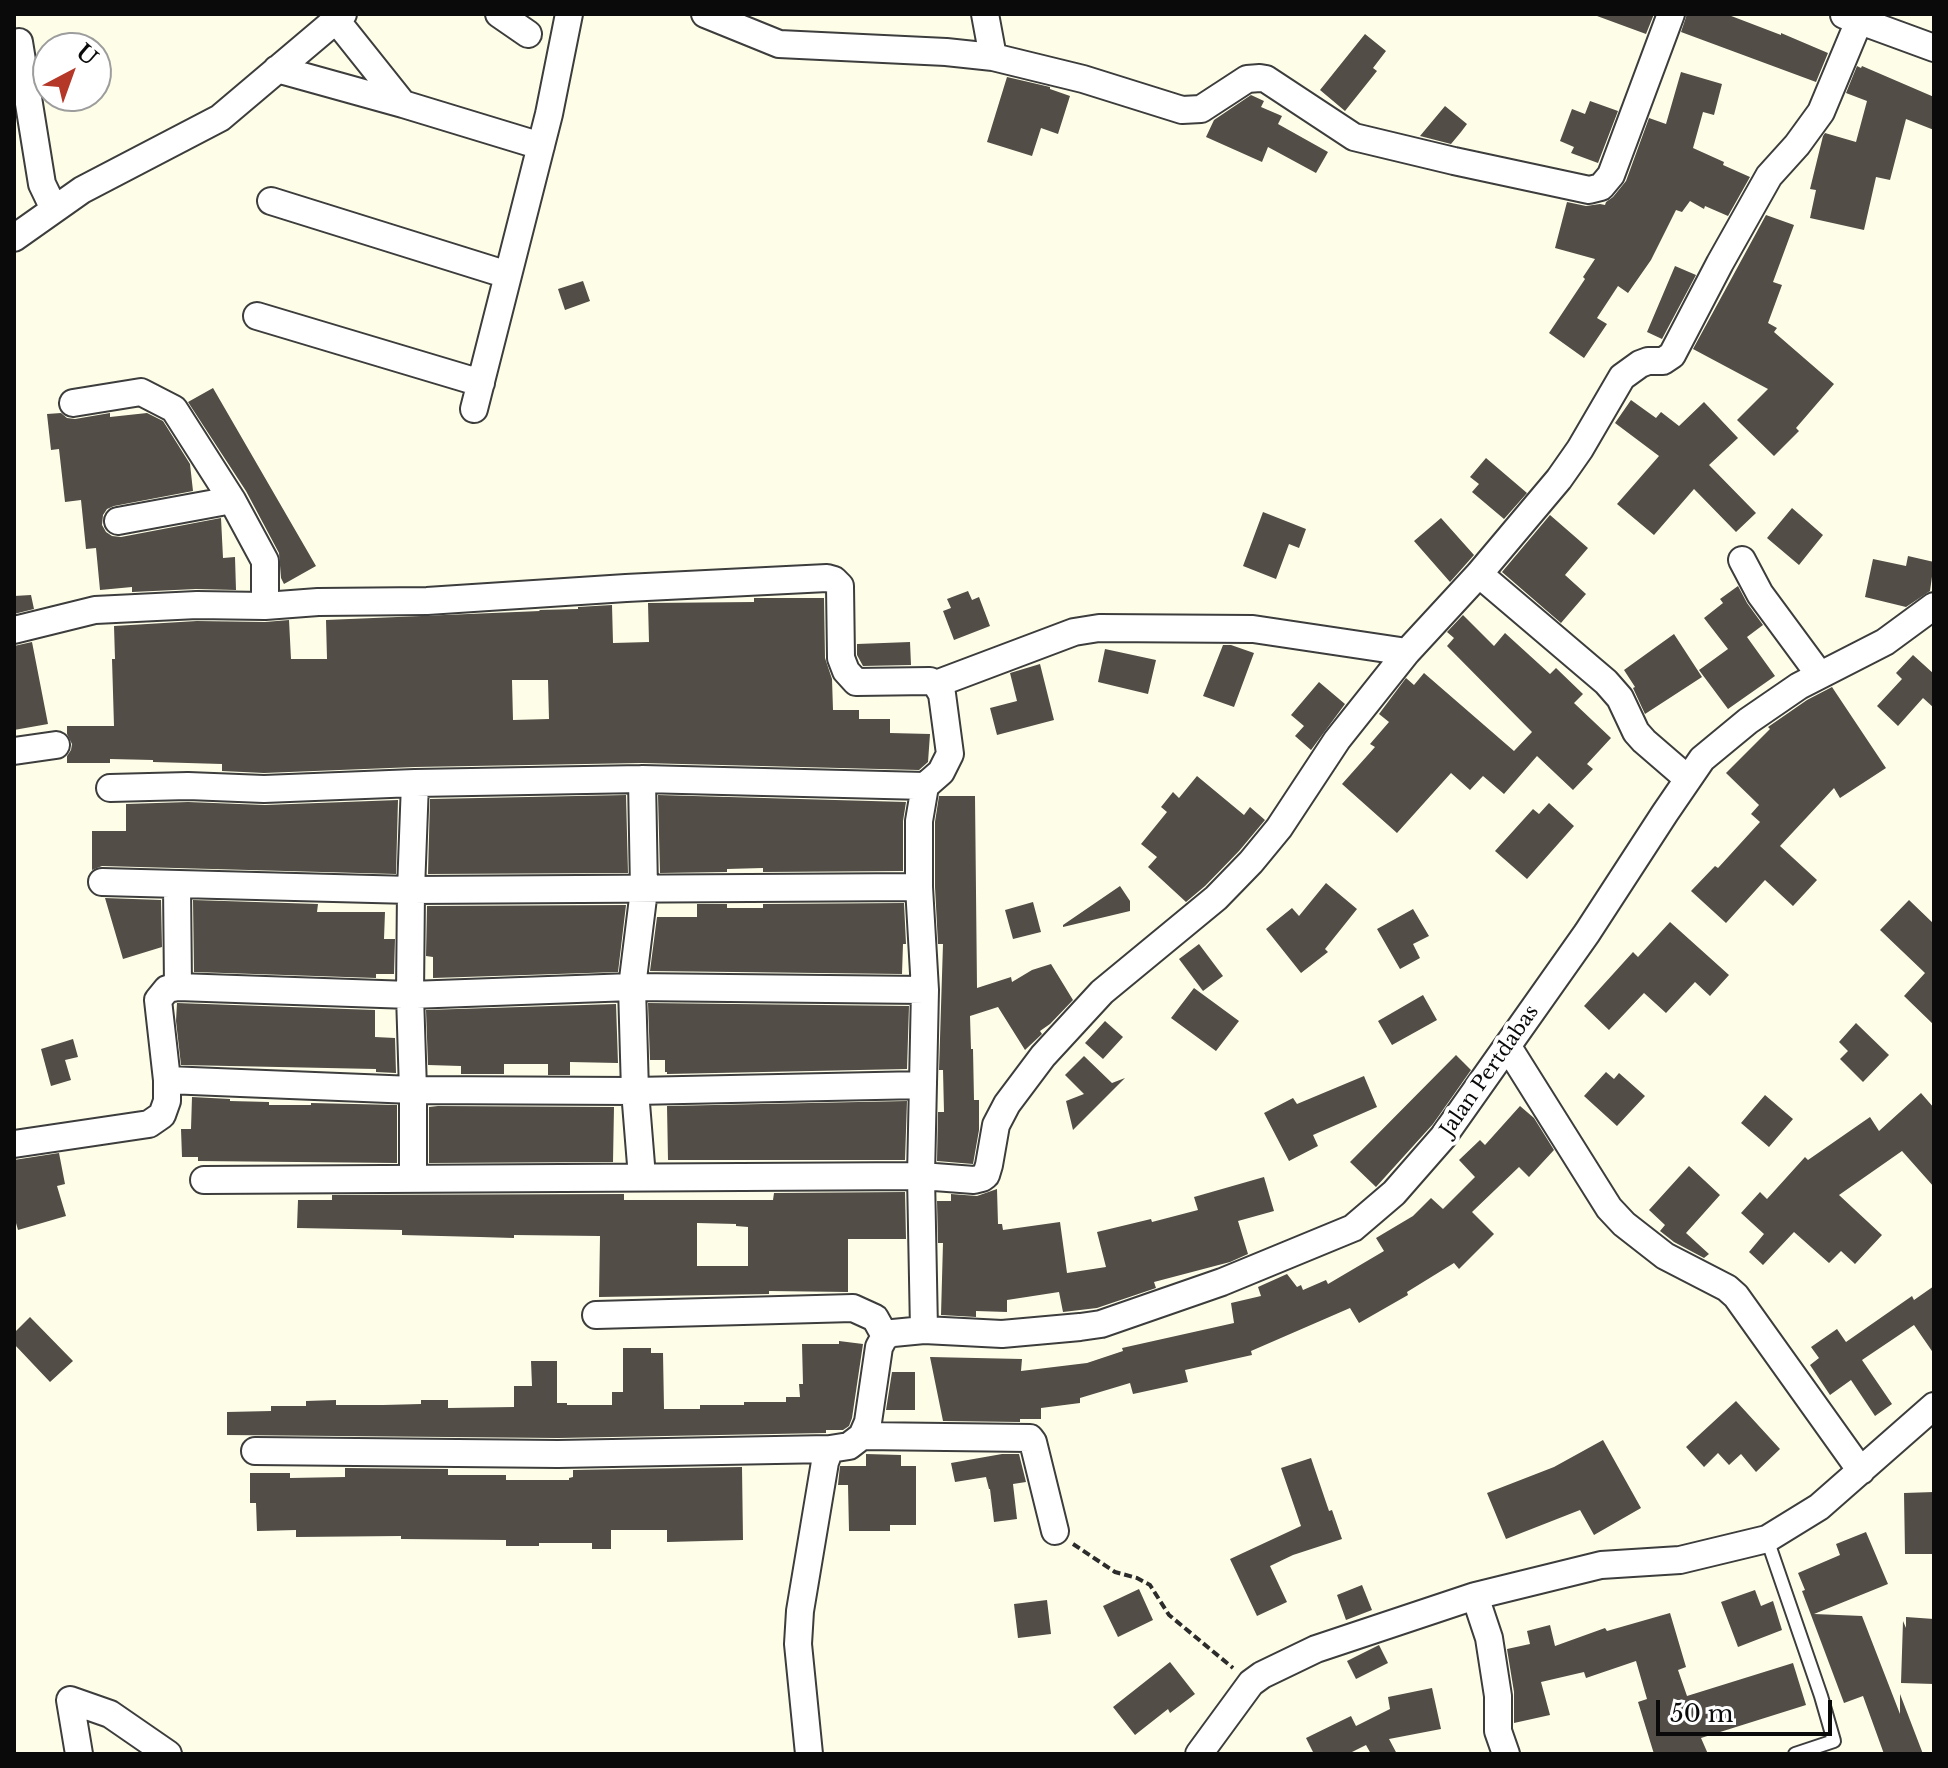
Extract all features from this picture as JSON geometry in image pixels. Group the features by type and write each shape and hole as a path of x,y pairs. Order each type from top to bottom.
{"street":[{"path":"499,14 528,34"},
{"path":"474,409 549,114 569,14"},
{"path":"705,14 779,44 993,57 1083,79 1182,110 1201,109 1247,79 1266,79 1354,137 1589,190 1601,187 1611,175 1671,14"},
{"path":"985,14 993,57"},
{"path":"14,238 82,190 220,118 339,17 403,104"},
{"path":"204,1180 921,1176 974,1180 986,1175 996,1125 1007,1104 1043,1056 1102,992 1216,898 1251,862 1279,828 1337,740 1407,652 1479,574 1559,479 1622,377 1640,364 1663,361 1672,355 1769,176 1821,112 1850,17 1934,48"},
{"path":"19,42 42,184 54,209"},
{"path":"277,69 541,146"},
{"path":"271,201 508,275"},
{"path":"257,316 481,383"},
{"path":"73,403 141,392 174,409 232,500 265,561 265,606"},
{"path":"118,521 232,500"},
{"path":"1742,560 1760,594 1819,674"},
{"path":"1479,574 1606,682 1620,698 1636,732 1688,779"},
{"path":"14,630 95,610 427,601 834,580 840,586 841,658 846,671 856,682 930,681 936,684 942,694 950,754 941,772 925,786 919,821 925,990 921,1176 924,1330"},
{"name":"Jalan Pertdabas","path":"885,1336 924,1330 1002,1334 1101,1324 1222,1282 1353,1228 1394,1193 1443,1137 1587,933 1702,759 1748,721 1819,674 1885,642 1934,606"},
{"path":"936,684 1074,632 1099,628 1253,629 1407,652"},
{"path":"14,751 56,745"},
{"path":"110,788 188,786 264,789 642,779 925,786"},
{"path":"642,779 644,890 632,987 635,1091 642,1177"},
{"path":"413,1179 410,995 415,783"},
{"path":"102,882 411,890 919,887"},
{"path":"177,885 178,987"},
{"path":"14,1144 149,1124 162,1115 167,1101 167,1080 158,1000 167,989 178,987 410,995 632,987 925,990"},
{"path":"1508,1047 1609,1208 1665,1256 1727,1288 1736,1296 1861,1471"},
{"path":"167,1080 413,1090 635,1091 923,1085"},
{"path":"255,1451 558,1454 830,1449 849,1446 862,1436 868,1422 879,1347 885,1336 875,1318 853,1308 596,1315"},
{"path":"1199,1754 1251,1683 1316,1649 1475,1596 1601,1565 1680,1560 1767,1539 1819,1507 1934,1406"},
{"path":"862,1436 1030,1438 1055,1531"},
{"path":"809,1754 798,1633 822,1477 830,1449"},
{"path":"1475,1596 1489,1638 1498,1696 1498,1731 1506,1754"},
{"path":"79,1754 70,1700 110,1714 168,1754"}],"lane":[{"path":"1767,1539 1834,1741 1795,1754"}],"path":[{"path":"1055,1531 1115,1572 1150,1585 1169,1615 1251,1683"}],"building":[{"path":"1597,14 1654,14 1646,34"},
{"path":"1687,14 1726,14 1828,53 1816,82 1681,32"},
{"path":"1365,34 1386,51 1373,68 1377,71 1345,111 1320,90"},
{"path":"1857,66 1934,97 1934,130 1906,119 1890,180 1876,177 1864,230 1810,218 1816,190 1810,189 1823,136 1825,133 1856,142 1867,101 1846,93"},
{"path":"1681,72 1722,84 1714,115 1703,112 1693,148 1750,177 1728,216 1690,201 1682,212 1676,210 1651,260 1628,293 1618,286 1597,318 1607,324 1584,358 1549,333 1595,259 1555,248 1567,202 1586,206 1605,205 1613,197 1626,181 1649,118 1666,124"},
{"path":"1007,77 1050,87 1070,96 1058,134 1041,128 1032,156 987,142"},
{"path":"1251,95 1264,101 1261,107 1282,116 1278,124 1328,152 1316,173 1268,147 1262,162 1206,137 1214,120"},
{"path":"1590,101 1618,111 1598,163 1571,153 1574,147 1560,141 1572,109 1585,114"},
{"path":"1445,106 1467,124 1451,144 1420,136"},
{"path":"1766,215 1794,225 1773,282 1782,285 1768,323 1777,328 1774,332 1834,384 1796,428 1799,431 1774,456 1737,420 1768,389 1693,349"},
{"path":"1675,266 1696,275 1662,339 1647,332"},
{"path":"583,281 590,301 565,310 558,289"},
{"path":"213,388 316,566 284,584 279,553 246,491 188,402"},
{"path":"1631,400 1656,418 1661,412 1679,426 1704,402 1738,438 1709,465 1756,513 1736,532 1694,489 1654,535 1617,504 1659,456 1615,423"},
{"path":"61,413 75,419 110,413 110,417 147,413 163,421 190,464 193,491 114,506 103,515 102,525 112,536 121,537 221,518 223,558 235,557 236,590 132,592 132,587 100,590 96,548 86,549 81,500 65,502 59,449 51,450 47,414"},
{"path":"1486,458 1527,493 1504,519 1472,492 1479,484 1470,477"},
{"path":"1792,508 1823,535 1799,565 1767,538"},
{"path":"1263,512 1306,529 1299,548 1289,544 1276,579 1243,566"},
{"path":"1550,515 1588,548 1565,575 1586,594 1561,623 1502,572"},
{"path":"1441,518 1474,555 1450,582 1414,541"},
{"path":"1908,556 1934,562 1930,591 1906,607 1865,597 1873,559 1906,566"},
{"path":"1738,586 1763,625 1747,637 1775,676 1728,709 1699,670 1728,649 1704,618 1723,603 1720,599"},
{"path":"968,591 972,600 979,597 990,626 954,640 943,611 951,608 947,599"},
{"path":"31,595 34,609 14,614 14,596"},
{"path":"754,598 824,598 825,658 832,679 833,710 859,710 859,719 890,719 890,733 930,734 928,762 919,770 642,763 264,773 222,771 222,764 153,760 110,759 110,763 67,763 72,744 67,726 114,726 114,626 289,620 291,659 327,659 326,620 612,605 613,643 649,642 648,603 754,602","holes":["512,680 548,680 549,719 513,720"]},
{"path":"1463,615 1494,646 1505,633 1550,674 1556,668 1583,694 1574,703 1611,738 1587,764 1593,769 1573,790 1537,756 1504,794 1483,776 1470,790 1451,773 1397,833 1342,784 1375,747 1370,744 1389,722 1379,714 1406,678 1414,685 1424,673 1514,751 1532,732 1447,646 1454,638 1447,632"},
{"path":"1674,634 1702,677 1645,714 1635,687 1624,670"},
{"path":"32,642 48,724 14,730 14,646"},
{"path":"910,642 911,665 863,666 857,655 857,644"},
{"path":"1223,645 1254,653 1234,707 1203,696"},
{"path":"1105,649 1156,660 1148,694 1098,682"},
{"path":"1913,655 1934,674 1934,708 1923,698 1898,726 1877,706 1902,679 1896,673"},
{"path":"1040,664 1054,720 997,735 990,708 1017,701 1010,673"},
{"path":"1319,682 1345,704 1311,750 1295,736 1304,726 1291,715"},
{"path":"1832,687 1886,768 1840,798 1834,788 1780,846 1817,880 1793,906 1765,880 1726,923 1691,891 1715,866 1718,868 1760,822 1751,814 1759,805 1726,773 1770,729 1768,727"},
{"path":"1197,776 1244,815 1250,807 1265,820 1239,851 1186,902 1148,867 1157,857 1141,844 1167,812 1161,807 1173,792 1179,798"},
{"path":"626,795 628,873 428,874 430,799"},
{"path":"658,795 906,802 903,871 763,872 763,868 660,873"},
{"path":"939,796 975,796 977,988 1011,977 1012,982 1032,970 1051,964 1073,1000 1025,1050 998,1007 970,1016 974,1100 979,1100 979,1130 973,1164 937,1161 938,1112 944,1112 943,1070 939,1070 943,944 938,944 935,887 935,822"},
{"path":"398,800 396,874 102,866 92,870 92,831 126,831 126,804 188,802 265,805"},
{"path":"1549,803 1574,826 1527,879 1495,851 1533,809 1539,814"},
{"path":"1326,883 1357,909 1325,949 1328,952 1301,973 1266,929 1292,908 1299,916"},
{"path":"1120,886 1130,901 1130,911 1063,927 1063,925"},
{"path":"105,898 161,900 162,947 123,959"},
{"path":"193,900 318,904 317,912 385,912 384,939 395,939 394,974 376,974 376,978 194,972"},
{"path":"1909,900 1934,924 1934,1025 1904,996 1925,973 1880,930"},
{"path":"1033,902 1041,932 1013,939 1005,910"},
{"path":"904,903 906,944 903,944 902,974 650,971 657,917 697,917 697,904 763,908 763,904"},
{"path":"626,905 618,972 433,978 433,957 426,956 427,906"},
{"path":"1413,909 1429,936 1413,944 1420,958 1400,969 1377,929"},
{"path":"1670,922 1729,975 1710,996 1695,982 1666,1013 1644,993 1609,1030 1584,1006 1633,952 1638,957"},
{"path":"1199,944 1223,976 1203,991 1179,959"},
{"path":"1194,988 1239,1021 1216,1051 1171,1018"},
{"path":"1423,995 1437,1020 1392,1045 1378,1021"},
{"path":"177,1003 375,1010 375,1037 395,1038 396,1073 376,1072 376,1069 181,1065"},
{"path":"648,1003 909,1006 907,1069 667,1074 665,1060 650,1060"},
{"path":"616,1004 618,1063 570,1062 570,1075 548,1075 548,1064 504,1064 504,1074 461,1074 461,1066 428,1065 426,1010"},
{"path":"1105,1021 1123,1037 1103,1059 1085,1043"},
{"path":"1856,1023 1889,1055 1863,1082 1840,1059 1848,1051 1839,1042"},
{"path":"73,1039 78,1057 65,1060 71,1080 51,1086 41,1049"},
{"path":"1456,1055 1471,1070 1433,1124 1376,1187 1350,1162"},
{"path":"1084,1056 1112,1083 1125,1078 1073,1130 1066,1101 1084,1094 1065,1075"},
{"path":"1606,1072 1614,1079 1619,1073 1645,1096 1617,1126 1584,1096"},
{"path":"1364,1076 1377,1107 1313,1135 1318,1146 1289,1161 1264,1113 1293,1098 1297,1104"},
{"path":"1921,1093 1934,1108 1934,1187 1902,1151 1839,1195 1882,1235 1855,1264 1841,1251 1829,1263 1794,1232 1763,1265 1749,1252 1764,1234 1741,1213 1760,1192 1767,1199 1805,1157 1808,1160 1870,1117 1879,1131"},
{"path":"1765,1095 1793,1119 1769,1147 1741,1123"},
{"path":"192,1097 269,1102 269,1105 397,1105 397,1163 198,1161 198,1157 182,1157 181,1129 191,1129"},
{"path":"907,1101 905,1160 668,1160 667,1106"},
{"path":"1520,1106 1534,1118 1554,1150 1529,1177 1519,1167 1472,1212 1494,1234 1459,1269 1454,1263 1407,1292 1408,1295 1359,1323 1350,1308 1251,1351 1252,1355 1185,1370 1188,1382 1133,1394 1130,1383 1080,1398 1080,1403 1041,1408 1041,1419 1020,1419 1020,1422 943,1421 930,1357 1022,1359 1021,1371 1087,1363 1123,1351 1122,1348 1234,1323 1231,1303 1261,1296 1258,1287 1287,1274 1303,1290 1326,1280 1328,1284 1384,1251 1376,1238 1413,1216 1431,1198 1443,1209 1475,1177 1459,1160 1480,1140 1485,1145"},
{"path":"429,1107 614,1107 613,1162 429,1163"},
{"path":"59,1153 65,1184 57,1186 66,1216 18,1230 14,1216 14,1160"},
{"path":"1689,1166 1720,1195 1686,1233 1709,1254 1704,1258 1660,1231 1665,1225 1649,1210"},
{"path":"1264,1177 1274,1211 1238,1221 1248,1254 1230,1262 1154,1282 1156,1288 1097,1308 1063,1312 1059,1292 1007,1300 1007,1312 976,1311 976,1317 941,1315 943,1243 938,1243 937,1201 951,1201 951,1194 977,1196 997,1189 998,1224 1002,1224 1003,1230 1060,1222 1067,1273 1106,1267 1097,1232 1198,1210 1194,1197"},
{"path":"905,1192 906,1239 848,1239 848,1292 769,1291 769,1294 599,1297 600,1236 514,1235 514,1238 402,1235 402,1230 297,1228 298,1200 332,1200 332,1195 624,1194 624,1200 773,1200 774,1193","holes":["697,1223 748,1227 748,1266 697,1266"]},
{"path":"1934,1286 1934,1354 1914,1325 1862,1360 1892,1404 1875,1416 1851,1380 1830,1395 1810,1365 1819,1358 1811,1347 1837,1329 1846,1342 1912,1296 1914,1300"},
{"path":"30,1317 73,1361 50,1382 14,1344 14,1333"},
{"path":"839,1341 863,1344 849,1426 843,1430 826,1430 826,1433 558,1438 227,1435 227,1412 271,1411 271,1406 306,1406 306,1401 336,1400 336,1405 383,1405 448,1400 448,1408 514,1407 514,1386 532,1386 531,1361 557,1361 557,1403 612,1405 612,1392 623,1392 623,1348 651,1348 651,1353 663,1353 664,1409 700,1409 700,1405 744,1405 744,1402 786,1402 786,1397 800,1397 799,1384 803,1384 802,1344 839,1344"},
{"path":"892,1372 915,1372 915,1410 886,1410"},
{"path":"1736,1401 1780,1449 1756,1472 1741,1454 1729,1465 1718,1453 1704,1467 1686,1447"},
{"path":"1603,1440 1641,1508 1594,1535 1580,1510 1506,1539 1487,1493 1554,1467"},
{"path":"866,1454 901,1455 901,1466 916,1466 916,1525 890,1525 890,1531 849,1531 848,1485 838,1485 840,1466 866,1466"},
{"path":"1019,1454 1026,1482 1013,1484 1017,1519 994,1522 986,1477 955,1482 951,1463"},
{"path":"1311,1458 1342,1539 1270,1566 1287,1602 1257,1616 1230,1559 1301,1526 1281,1468"},
{"path":"742,1467 743,1540 667,1542 667,1530 611,1530 611,1549 592,1549 592,1543 506,1546 506,1540 401,1539 401,1536 296,1537 296,1530 257,1531 256,1503 250,1503 250,1473 290,1473 290,1478 345,1477 345,1468 448,1469 448,1475 506,1475 506,1480 569,1480 573,1477 573,1470"},
{"path":"1934,1492 1934,1554 1905,1554 1904,1493"},
{"path":"1866,1532 1888,1584 1814,1614 1862,1616 1900,1714 1900,1694 1923,1754 1884,1754 1863,1696 1844,1703 1802,1591 1805,1590 1798,1573 1840,1555 1836,1544"},
{"path":"1362,1585 1372,1610 1346,1620 1337,1595"},
{"path":"1139,1589 1153,1620 1118,1637 1103,1606"},
{"path":"1755,1590 1761,1606 1773,1601 1782,1630 1738,1647 1721,1602"},
{"path":"1047,1600 1051,1634 1018,1638 1014,1604"},
{"path":"1670,1613 1686,1667 1678,1670 1687,1696 1793,1663 1806,1705 1701,1738 1708,1754 1654,1754 1638,1702 1647,1699 1636,1661 1586,1678 1584,1672 1541,1682 1550,1715 1514,1723 1514,1692 1507,1649 1530,1644 1527,1631 1550,1625 1555,1646 1605,1628 1607,1631"},
{"path":"1906,1617 1934,1619 1934,1684 1901,1683 1903,1621 1906,1628"},
{"path":"1379,1645 1388,1663 1356,1679 1347,1661"},
{"path":"1170,1662 1195,1694 1170,1713 1168,1709 1135,1735 1113,1707"},
{"path":"1432,1688 1441,1729 1389,1739 1397,1754 1371,1754 1366,1745 1348,1754 1314,1754 1306,1738 1351,1716 1356,1726 1390,1709 1388,1697"}]}
